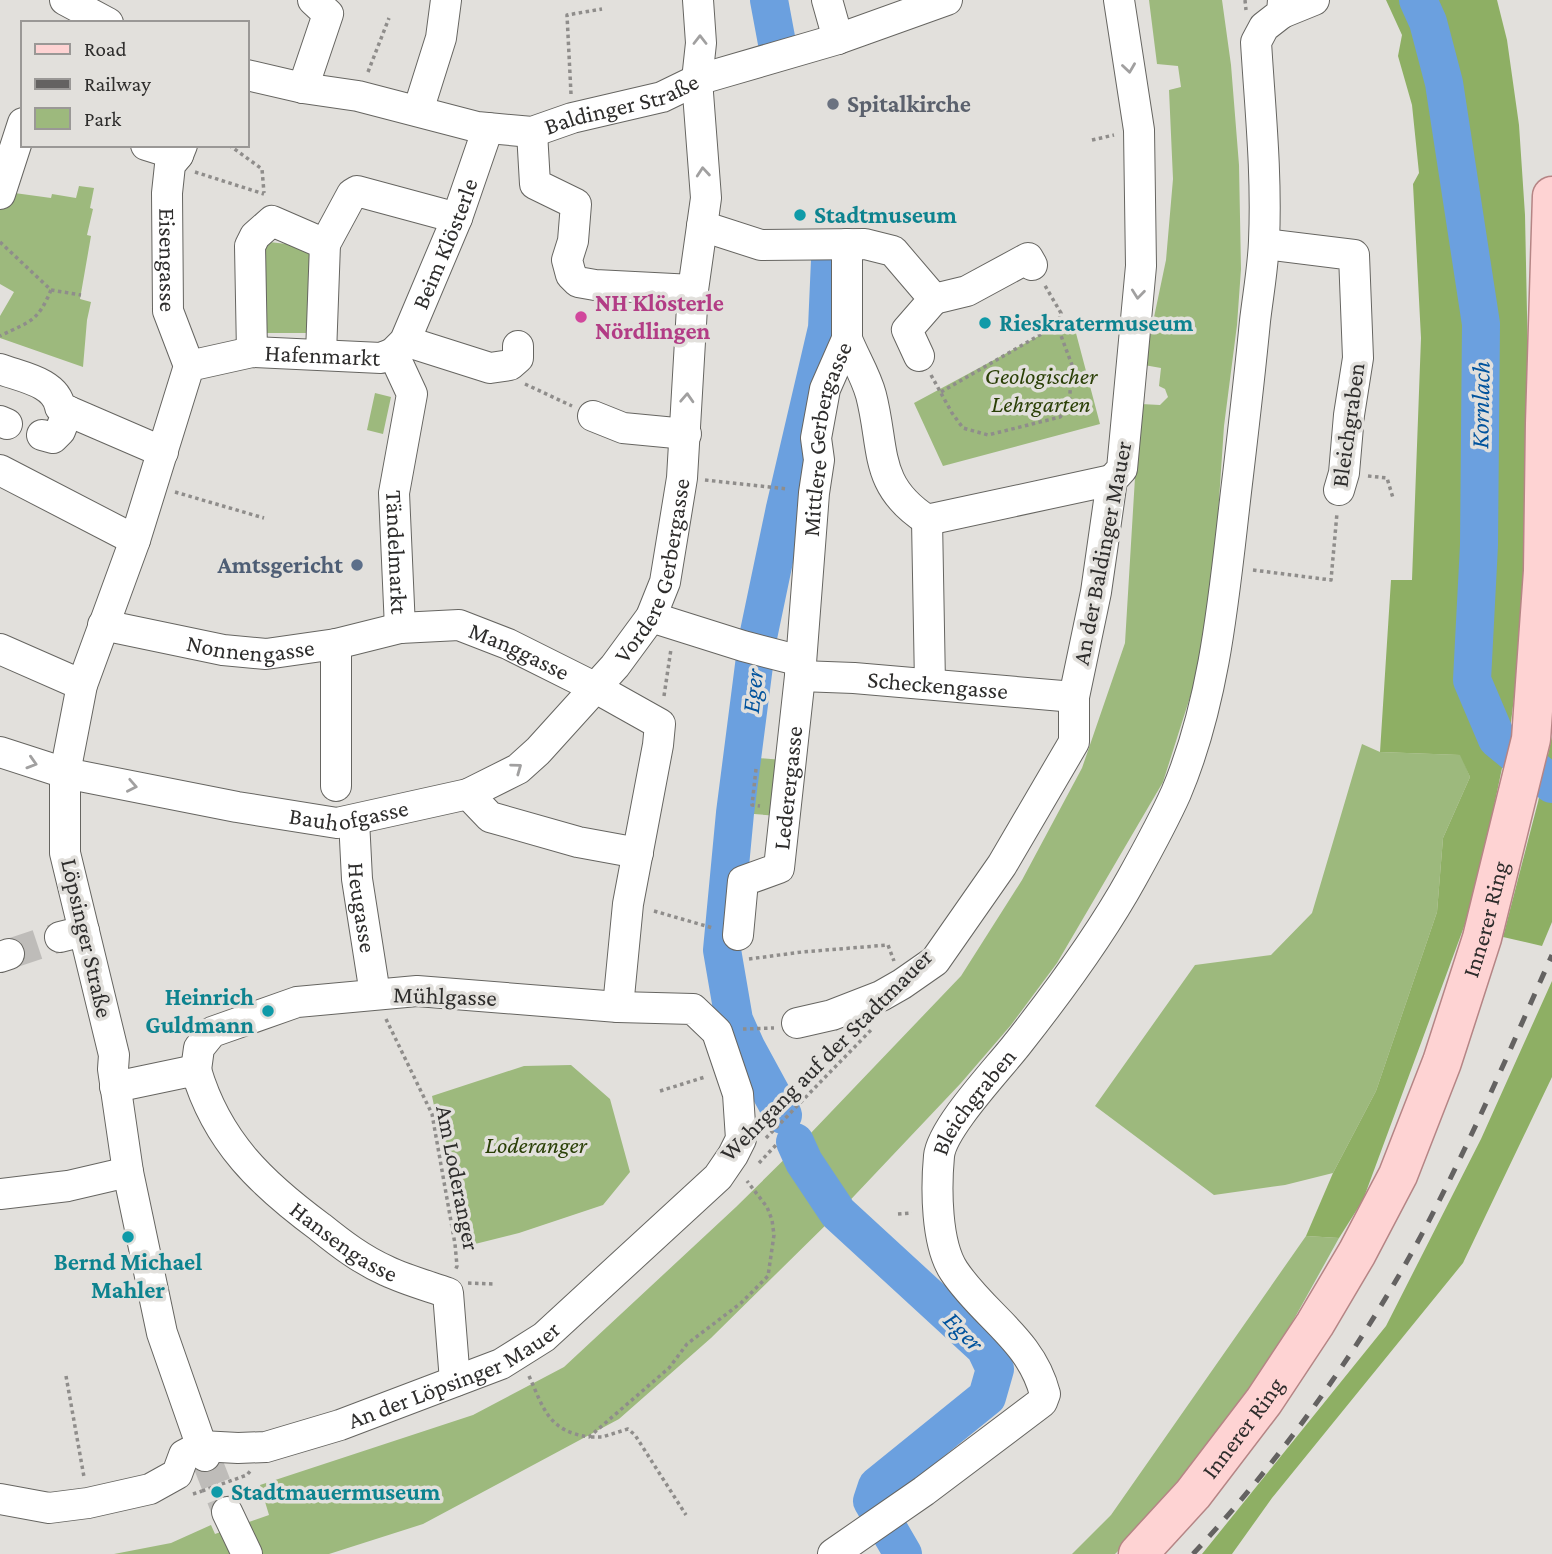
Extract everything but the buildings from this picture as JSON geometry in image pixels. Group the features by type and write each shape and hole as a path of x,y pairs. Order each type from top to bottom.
{"main road":[{"name":"Innerer Ring","path":"1138,1554 1193,1494 1264,1401 1315,1324 1357,1253 1398,1175 1442,1062 1482,938 1518,801 1531,739 1543,570 1552,196"}],"street":[{"path":"59,21 66,0 104,21"},
{"path":"303,88 328,14 313,0"},
{"path":"418,111 441,38 446,0"},
{"name":"Vordere Gerbergasse","path":"660,724 594,687 663,622 665,582 682,478 693,290 706,198 697,80 701,43 698,0"},
{"path":"827,0 838,40"},
{"name":"Baldinger Straße","path":"248,75 303,88 358,96 488,128 532,132 572,118 662,97 697,80 838,40 947,0"},
{"name":"An der Baldinger Mauer","path":"797,1023 887,1001 935,961 1002,865 1074,741 1074,697 1096,592 1112,480 1122,470 1141,266 1139,130 1119,0"},
{"path":"1282,6 1314,0"},
{"name":"Bleichgraben","path":"839,1551 1042,1402 1045,1394 1041,1377 1029,1355 972,1294 953,1269 944,1247 939,1209 939,1151 953,1125 1019,1043 1090,947 1131,880 1176,793 1196,733 1212,671 1227,567 1264,244 1265,180 1256,42 1264,27 1282,6"},
{"name":"Beim Klösterle","path":"399,347 457,218 488,128"},
{"path":"0,194 21,129"},
{"path":"532,132 535,184 576,204 573,241 567,260 571,275 578,282 693,290"},
{"path":"152,147 177,155"},
{"name":"Eisengasse","path":"177,155 166,217 169,312 189,366"},
{"path":"321,354 325,244 352,194 357,191 457,218"},
{"path":"189,366 252,352 250,246 268,208 325,244"},
{"path":"702,226 761,246 865,244 893,251 934,299"},
{"name":"Mittlere Gerbergasse","path":"805,616 819,460 817,438 825,389 846,339 847,244"},
{"name":"Bleichgraben","path":"1264,244 1354,255 1358,358 1341,482"},
{"path":"919,356 907,330 934,299 967,291 1028,258 1032,265"},
{"path":"846,339 870,394 884,470 896,493 909,509 927,520 1112,480"},
{"path":"399,347 493,354"},
{"name":"Hafenmarkt","path":"252,352 381,358 399,347"},
{"name":"Tändelmarkt","path":"399,347 412,394 394,493 400,628"},
{"name":"Löpsinger Straße","path":"189,366 135,540 82,685 65,773 65,853 72,934 114,1055 128,1172 162,1333 203,1451"},
{"path":"0,369 52,388 59,397 60,407 163,452"},
{"path":"42,435 53,438 60,431 68,411"},
{"path":"582,411 623,428 686,434"},
{"path":"0,470 135,540"},
{"path":"927,520 930,684"},
{"name":"Lederergasse","path":"727,932 744,881 779,868 805,616"},
{"name":"Scheckengasse","path":"663,622 755,649 800,668 930,684 1074,697"},
{"name":"Nonnengasse","path":"103,625 223,650 266,654 336,644 400,628"},
{"name":"Manggasse","path":"400,628 459,625 508,643 594,687"},
{"name":"Heugasse","path":"336,644 341,809 357,879 375,994"},
{"path":"0,649 82,685"},
{"name":"Bauhofgasse","path":"0,752 65,773 237,807 341,809 468,794 517,769 538,751 594,687"},
{"path":"618,1007 628,904 660,724"},
{"path":"468,794 490,817 578,842 638,853"},
{"name":"Mühlgasse","path":"200,1083 199,1048 212,1032 297,1002 375,994 417,991 618,1007 693,1009 729,1031"},
{"name":"An der Löpsinger Mauer","path":"203,1451 266,1447 340,1425 501,1364 544,1337 718,1177 733,1156 741,1139 738,1094 728,1070 729,1031"},
{"path":"116,1087 200,1083"},
{"name":"Hansengasse","path":"200,1083 234,1146 258,1177 277,1195 356,1255 388,1272 448,1293"},
{"path":"0,1194 68,1186 128,1172"},
{"path":"448,1293 455,1381"},
{"path":"0,1499 49,1508 88,1503 150,1489 177,1474 184,1455 203,1451"},
{"path":"228,1513 247,1554"}],"path":[{"path":"572,118 567,15 602,9"},
{"path":"358,96 389,19"},
{"path":"232,147 262,169 268,208"},
{"path":"177,155 268,208"},
{"path":"0,242 51,290 81,295"},
{"path":"941,392 1056,325 1061,313 1032,265"},
{"path":"0,336 33,320 42,310 51,290"},
{"path":"919,356 963,428 988,435 1060,417 1069,407 1072,365 1056,325"},
{"path":"493,354 582,411"},
{"path":"682,478 775,486"},
{"path":"1341,482 1387,478 1393,498"},
{"name":"Bleichgraben","path":"1227,567 1331,580 1341,482"},
{"path":"152,485 264,517"},
{"path":"660,724 663,622"},
{"path":"628,904 710,925 727,932 740,960 888,945 887,1001"},
{"name":"Am Loderanger","path":"375,994 432,1114 457,1266 448,1293"},
{"name":"Wehrgang auf der Stadtmauer","path":"762,1143 887,1001"},
{"path":"729,1031 767,1029"},
{"path":"660,1091 728,1070"},
{"path":"589,1437 669,1367 687,1345 741,1303 768,1276 774,1235 772,1220 768,1207 744,1177"},
{"path":"528,1375 546,1413 563,1431 602,1437 628,1429 635,1435 686,1515"},
{"path":"66,1376 88,1503"},
{"path":"202,1491 247,1475 251,1471"}],"green space":[{"path":"1149,0 1222,0 1231,65 1239,165 1241,269 1224,426 1215,560 1198,672 1163,782 1057,963 1011,1025 961,1083 838,1213 711,1338 619,1419 423,1524 329,1554 114,1554 171,1543 211,1525 215,1534 269,1515 260,1485 473,1415 564,1367 736,1207 961,976 1022,880 1082,768 1125,643 1141,404 1160,405 1168,397 1165,389 1159,386 1161,368 1144,365 1166,260 1173,179 1169,90 1181,87 1178,66 1157,64"},
{"path":"1386,0 1497,0 1507,40 1519,125 1525,215 1529,411 1523,626 1510,730 1475,897 1363,1200 1339,1238 1306,1236 1333,1173 1376,1091 1437,912 1443,838 1470,777 1460,755 1380,752 1391,580 1412,580 1421,338 1413,184 1419,173 1412,105 1398,56 1402,35"},
{"path":"79,186 94,188 90,208 93,209 87,235 91,236 80,299 91,302 83,367 0,338 0,316 14,292 0,284 0,191 51,198 52,194 76,198"},
{"path":"260,241 314,247 316,333 257,333"},
{"name":"Geologischer Lehrgarten","path":"1072,318 1100,424 943,466 914,403"},
{"path":"375,393 391,397 383,434 367,430"},
{"path":"1552,736 1552,922 1542,946 1503,937"},
{"path":"1362,744 1380,752 1461,755 1470,777 1443,838 1437,912 1376,1091 1333,1173 1285,1185 1214,1195 1095,1106 1195,965 1271,955 1312,913"},
{"path":"746,757 783,760 778,816 741,813"},
{"path":"1552,981 1552,1077 1463,1263 1272,1498 1232,1554 1202,1554 1386,1326 1481,1139"},
{"name":"Loderanger","path":"571,1065 610,1099 630,1172 603,1205 519,1233 463,1247 432,1096 524,1066"},
{"path":"1306,1236 1339,1238 1248,1402 1159,1512 1115,1554 1072,1554 1111,1515"}],"waterway":[{"name":"Eger","path":"769,0 777,43"},
{"name":"Kornlach","path":"1418,0 1428,22 1444,83 1481,324 1479,545 1472,680 1497,739 1552,784"},
{"name":"Eger","path":"783,1115 734,1020 722,950 735,813 757,642 827,328 830,260"},
{"path":"735,813 747,804 751,767 741,755"},
{"name":"Eger","path":"795,1142 804,1162 838,1213 985,1348 995,1369 987,1397 877,1486 872,1501 903,1554"}],"tunnel":[{"path":"9,954 60,937"},
{"path":"205,1456 227,1512"}],"railway":[{"path":"1193,1554 1262,1475 1294,1433 1326,1390 1383,1302 1450,1179 1552,955"}],"place":[{"name":"Spitalkirche","path":"833,104"},
{"name":"Stadtmuseum","path":"800,215"},
{"name":"NH Klösterle Nördlingen","path":"581,317"},
{"name":"Rieskratermuseum","path":"985,323"},
{"name":"Amtsgericht","path":"357,565"},
{"name":"Heinrich Guldmann","path":"268,1011"},
{"name":"Bernd Michael Mahler","path":"128,1237"},
{"name":"Stadtmauermuseum","path":"217,1492"}]}
